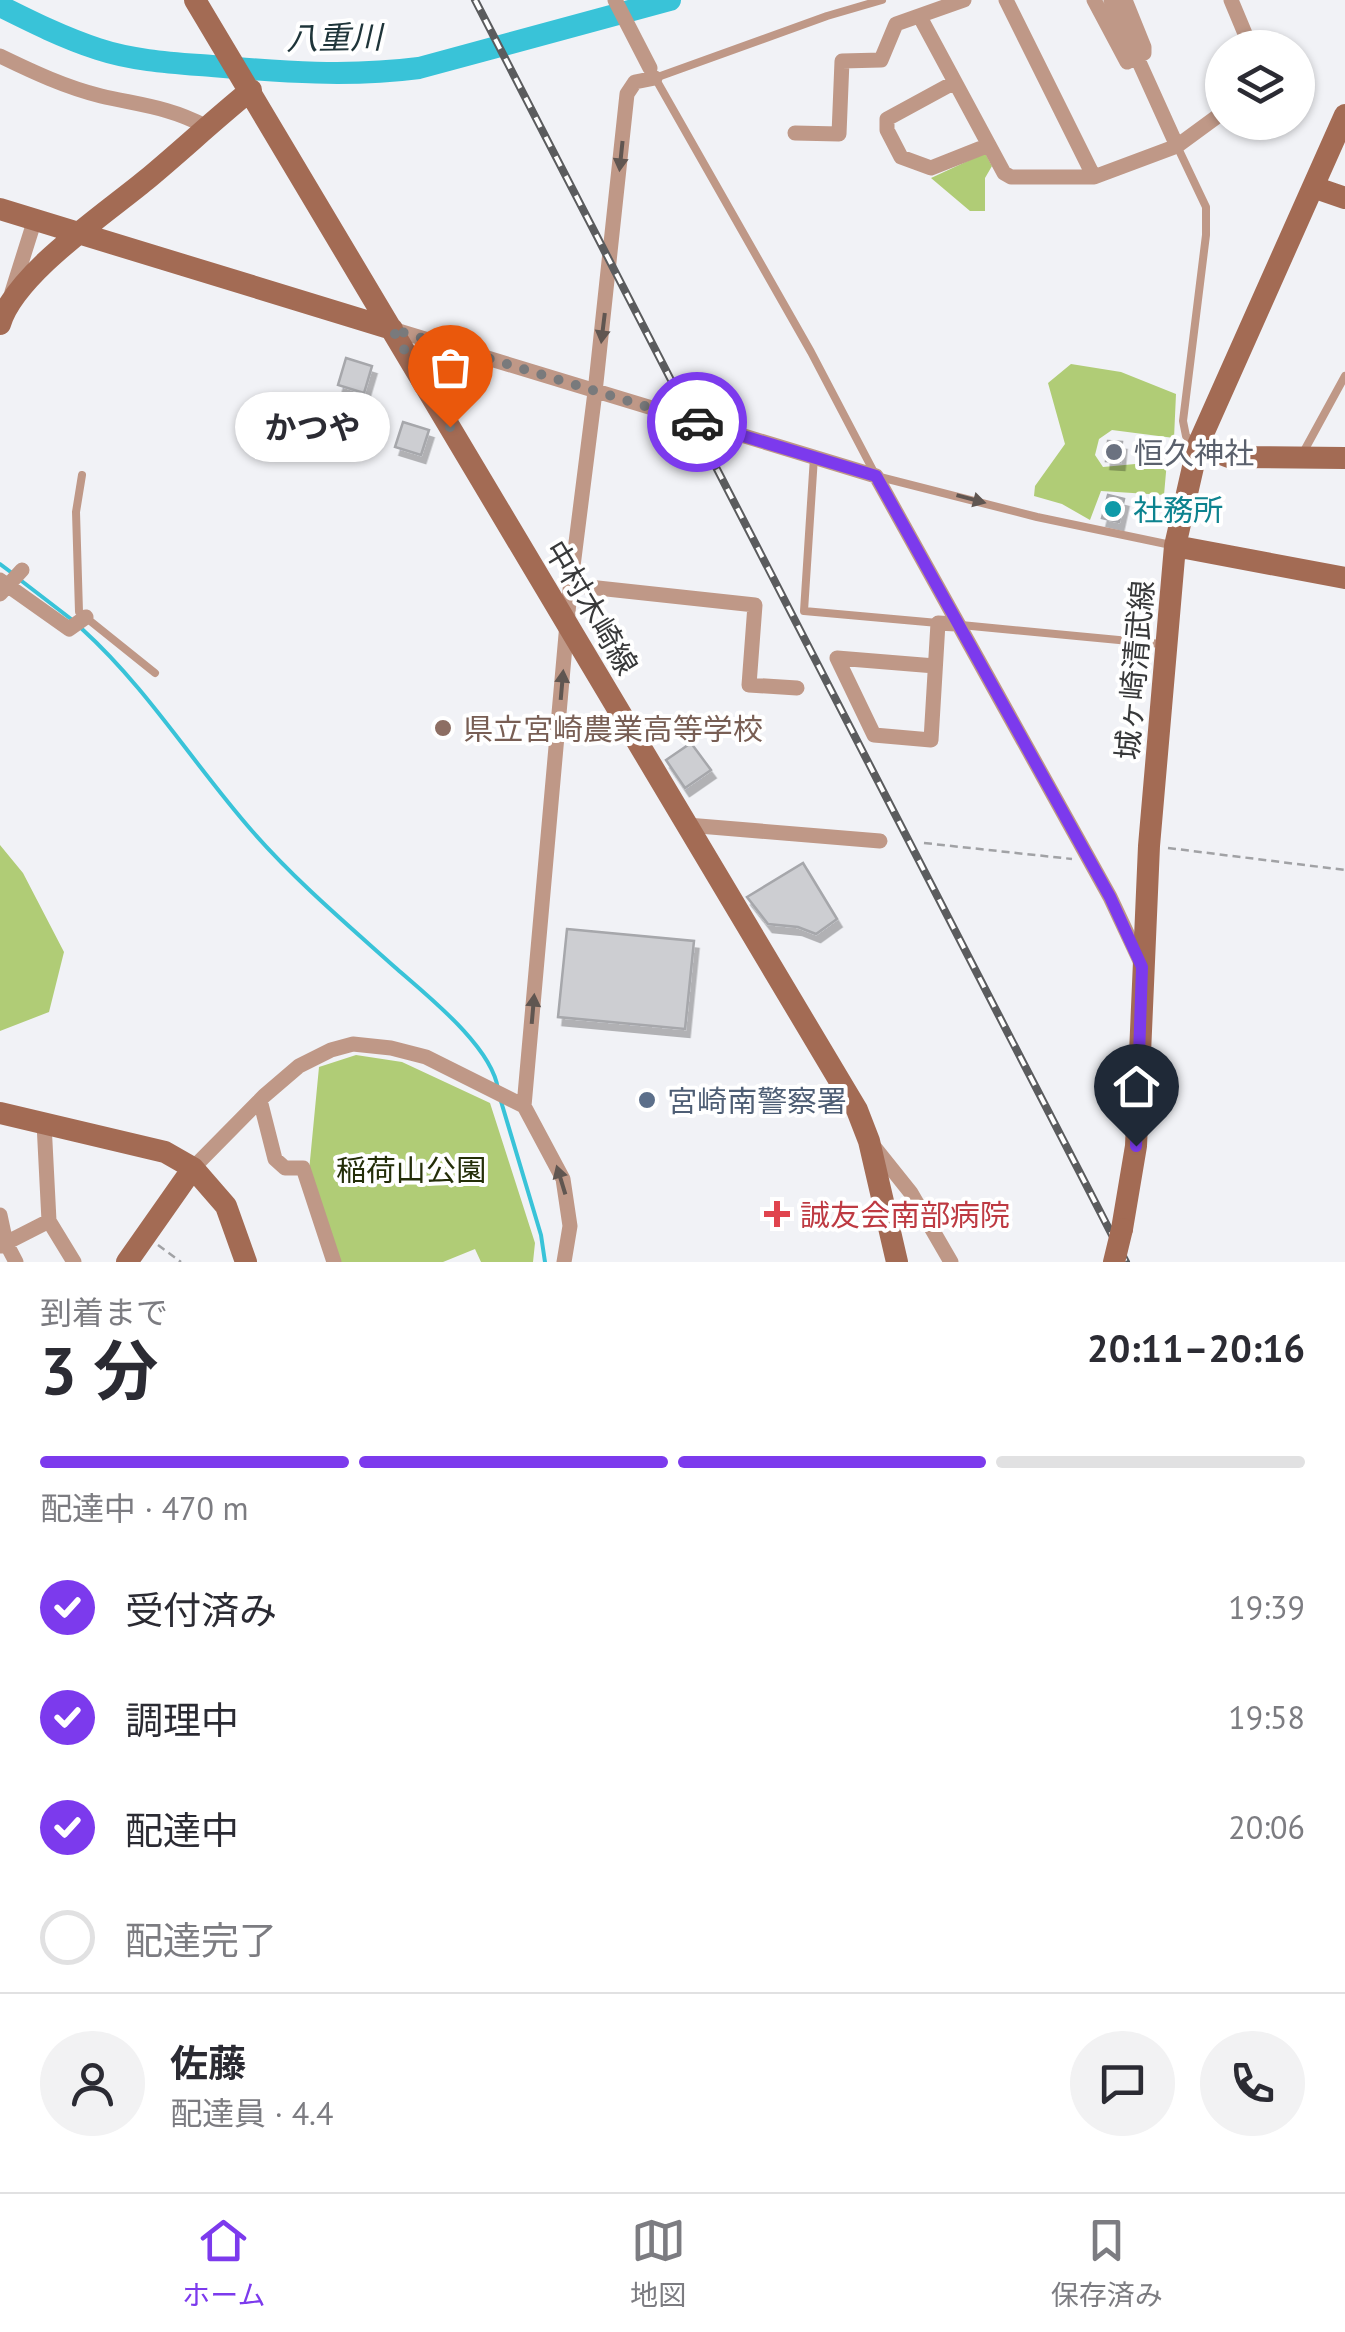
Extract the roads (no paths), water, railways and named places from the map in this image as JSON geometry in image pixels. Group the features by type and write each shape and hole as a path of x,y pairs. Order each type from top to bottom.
{"main road":[{"name":"中村木崎線","path":"195,0 857,1110 869,1142 897,1262"},
{"path":"3,316 22,286 81,231 250,90"},
{"name":"城ヶ崎清武線","path":"1114,1262 1136,1146 1149,846 1175,546 1198,445 1345,115"},
{"path":"1313,187 1345,198"},
{"path":"0,209 392,329"},
{"path":"1198,445 1229,457 1345,458"},
{"path":"1175,546 1345,578"},
{"path":"0,1113 165,1152 194,1168 226,1206 246,1262"},
{"path":"127,1262 194,1168"}],"street":[{"path":"564,1262 570,1226 564,1179 524,1106 566,622 627,94 635,82 652,73 615,0"},
{"path":"795,134 839,134 842,61 881,60 896,24 964,0"},
{"path":"1006,0 1094,177"},
{"path":"1094,0 1127,62 1144,53 1144,47 1125,0"},
{"path":"1111,0 1177,146"},
{"path":"1231,0 1244,30"},
{"path":"920,17 1004,173 1011,176 1094,177 1177,146 1205,126"},
{"path":"0,56 42,78 100,96 214,119"},
{"path":"955,82 887,119 887,130 901,156 931,168 989,145"},
{"path":"3,316 35,219"},
{"path":"392,329 876,476 1090,861 1142,967"},
{"path":"9,582 69,629 86,618"},
{"path":"570,585 755,605 749,685 797,688"},
{"path":"935,666 837,658 874,735 931,740 938,623 956,624"},
{"path":"687,825 880,842"},
{"path":"194,1168 299,1066 353,1044 426,1056 524,1106"},
{"path":"260,1100 275,1159 285,1168 303,1168 334,1262"},
{"path":"44,1123 49,1221 74,1262"},
{"path":"869,1142 911,1192 952,1262"},
{"path":"0,1215 3,1244 16,1262"},
{"path":"3,1244 49,1221"}],"lane":[{"path":"882,0 652,73 812,352 876,476 1037,517 1175,546"},
{"path":"1177,146 1206,206 1206,235 1183,421 1186,436 1198,445"},
{"path":"1299,460 1345,376"},
{"path":"814,457 804,611 938,623"},
{"path":"82,475 76,512 80,612 154,673"},
{"path":"956,624 1167,644"}],"waterway":[{"name":"八重川","path":"0,6 73,40 126,56 238,68 342,73 419,68 670,0"},
{"path":"0,564 12,573"},
{"path":"19,579 71,619"},
{"path":"82,629 150,702 231,807 270,850 472,1040 484,1056 498,1089"},
{"path":"500,1098 541,1235 545,1262"}],"railway":[{"path":"475,0 1126,1262"}],"place":[{"name":"かつや","path":"450,427"},
{"name":"恒久神社","path":"1114,452"},
{"name":"社務所","path":"1113,509"},
{"name":"県立宮崎農業高等学校","path":"443,728"},
{"name":"宮崎南警察署","path":"647,1100"},
{"name":"誠友会南部病院","path":"777,1214"}],"park label":[{"name":"稲荷山公園","path":"411,1169"}]}
